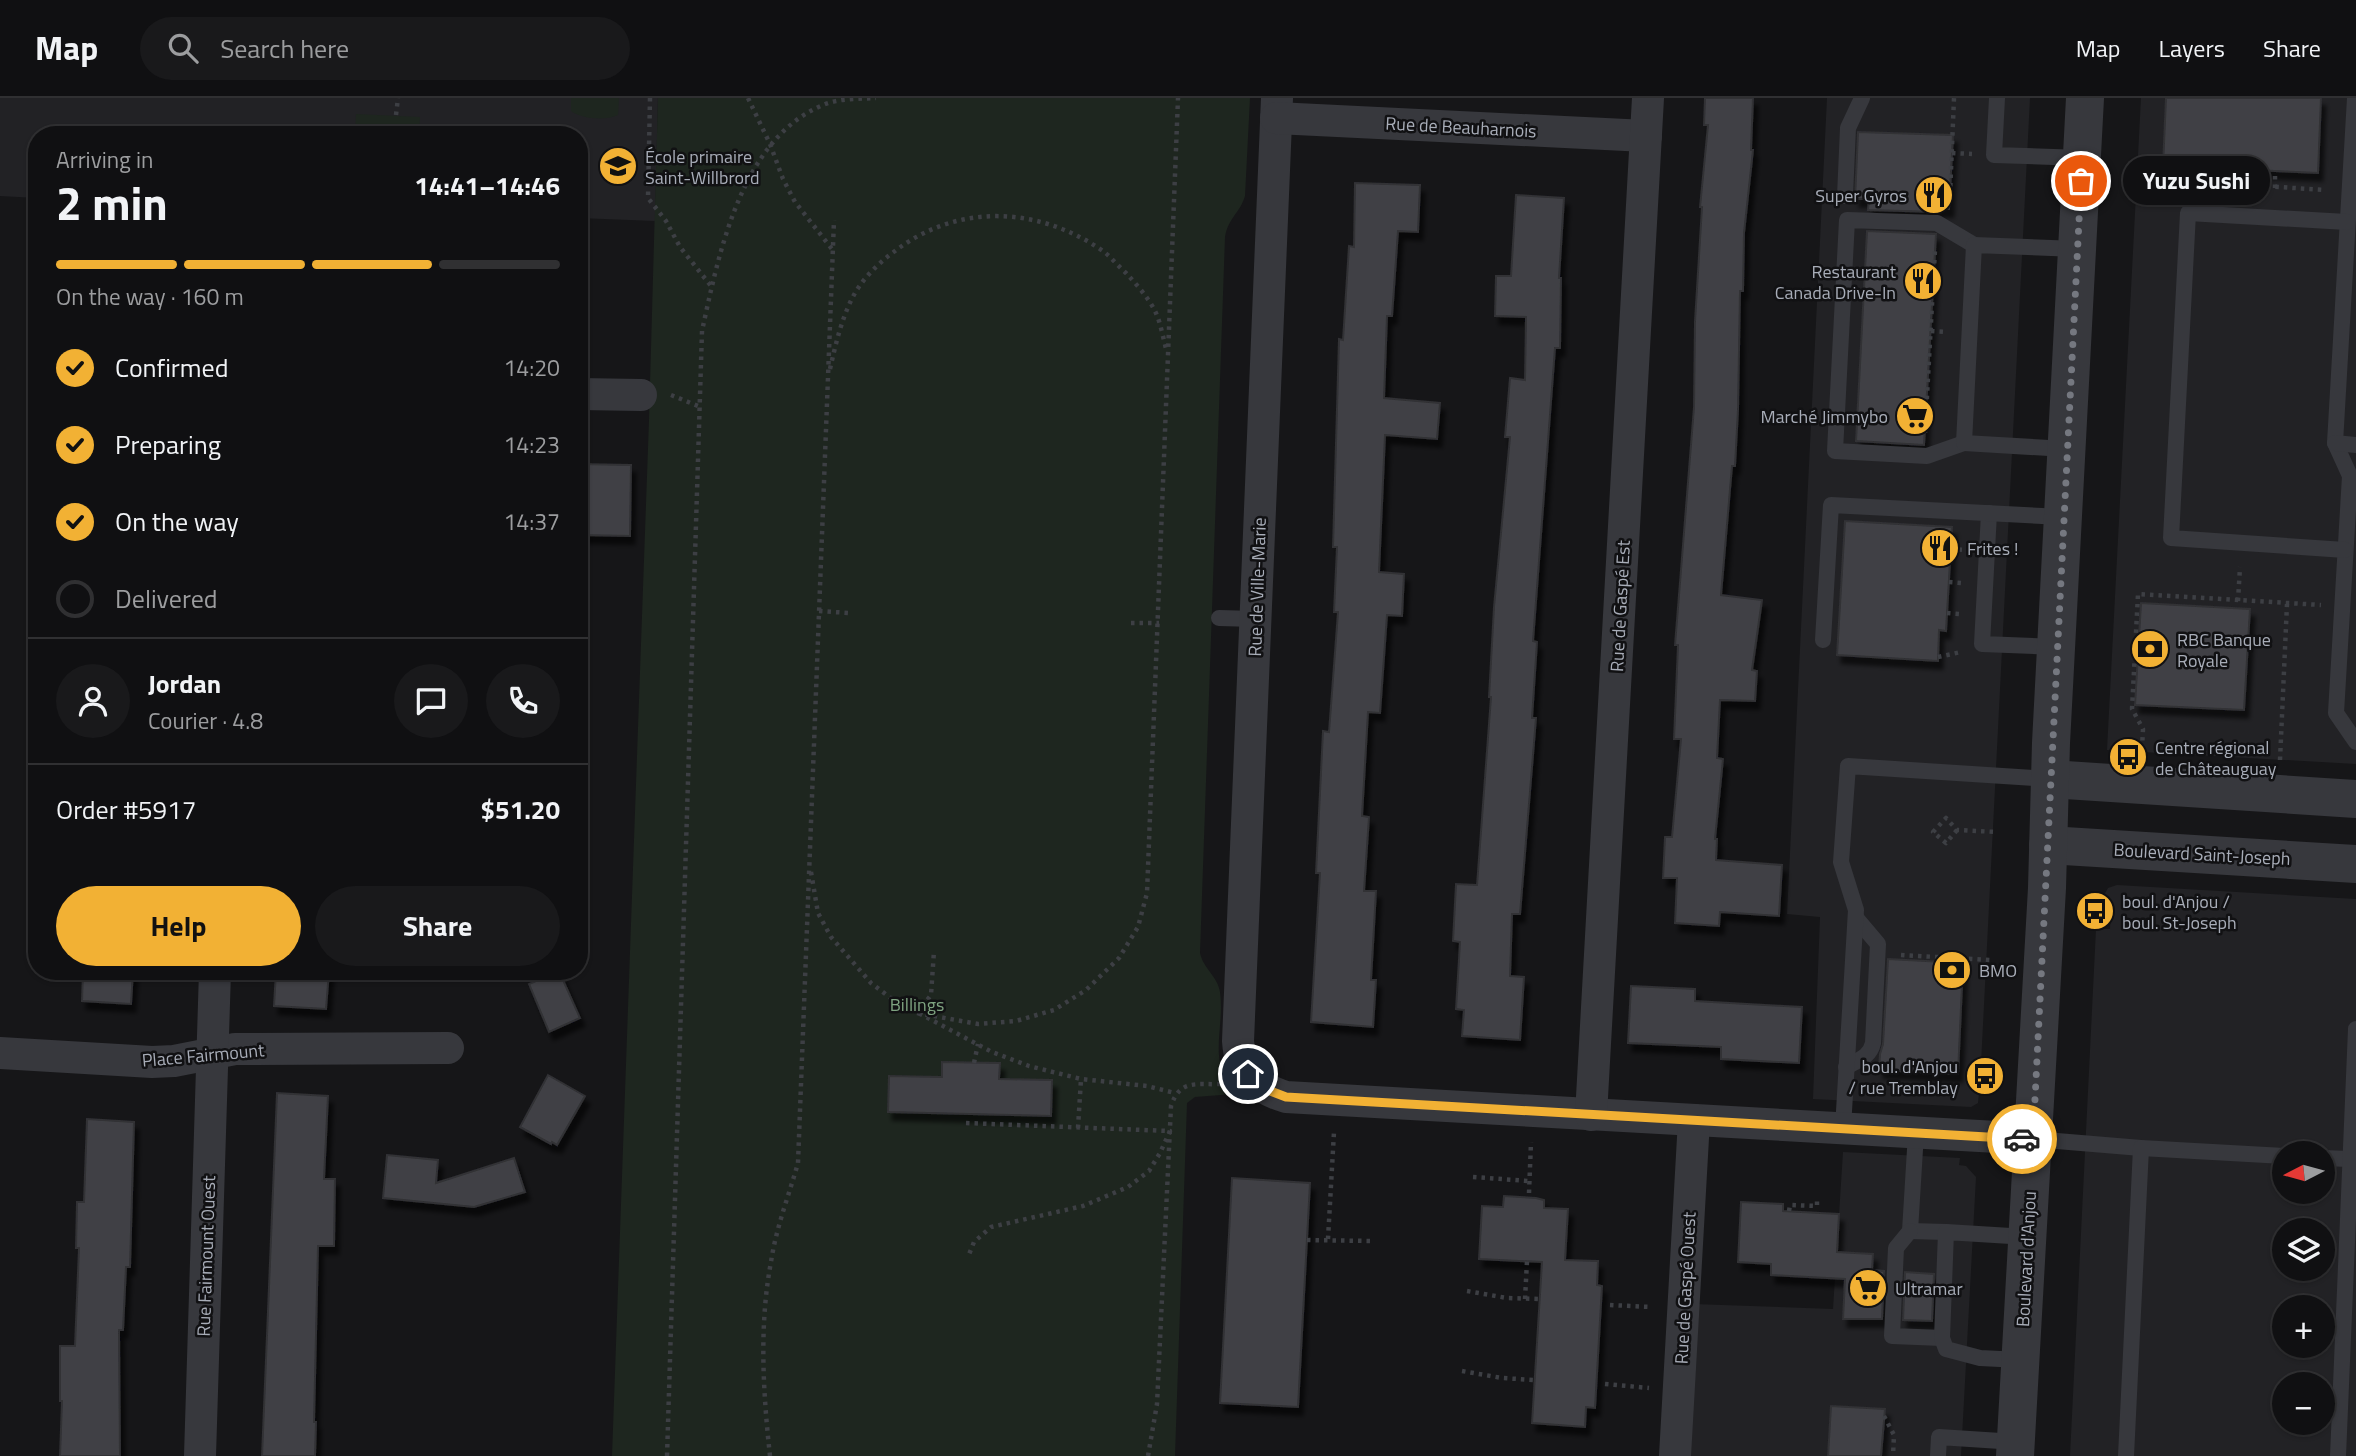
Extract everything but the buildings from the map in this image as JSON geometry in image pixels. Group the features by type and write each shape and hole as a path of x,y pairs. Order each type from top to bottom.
{"street":[{"name":"Rue de Gaspé Est","path":"1591,1115 1648,98"},
{"name":"Boulevard d'Anjou","path":"2015,1449 2085,98"},
{"name":"Rue de Beauharnois","path":"1276,108 1646,136"},
{"name":"Rue de Ville-Marie","path":"1237,1079 1276,108"},
{"path":"588,394 654,395"},
{"path":"2050,779 2356,799"},
{"name":"Boulevard Saint-Joseph","path":"2048,845 2356,864"},
{"name":"Rue Fairmount Ouest","path":"200,1456 215,980"},
{"name":"Place Fairmount","path":"0,1053 152,1062 174,1061 235,1049 448,1048"},
{"path":"1237,1079 1286,1097 2033,1139"},
{"name":"Rue de Gaspé Ouest","path":"1675,1456 1694,1120"}],"lane":[{"path":"1845,197 1848,128 1862,98"},
{"path":"1997,98 1994,155 2082,159"},
{"path":"2355,98 2334,443 2350,476 2336,713 2356,742"},
{"path":"2345,550 2171,538 2188,213 2347,222"},
{"path":"2066,449 1964,443 1927,456 1835,451 1847,220 1937,223 1974,245 2077,249"},
{"path":"1964,443 1974,245"},
{"path":"2334,443 2356,445"},
{"path":"1823,640 1831,505 2062,517"},
{"path":"1989,513 1982,643 2056,647"},
{"path":"1219,618 1255,619"},
{"path":"1843,1128 1856,918 1841,862 1848,766 2050,779"},
{"path":"1846,1067 1871,1051 1874,1030 1878,944 1856,918"},
{"path":"2338,1456 2356,1029"},
{"path":"1916,1133 1910,1231 1896,1248 1898,1289 1892,1336 1942,1338"},
{"path":"2033,1139 2272,1155"},
{"path":"2126,1456 2141,1148"},
{"path":"2335,1158 2350,1159"},
{"path":"1910,1231 2027,1237"},
{"path":"1946,1232 1939,1290 1942,1338 1946,1349 1970,1356 2020,1360"},
{"path":"1938,1456 1939,1437 2015,1449"}],"path":[{"path":"396,115 398,98"},
{"path":"650,98 648,198 666,220 680,247 712,286"},
{"path":"748,98 795,202 833,250"},
{"path":"667,1456 702,331 723,240 743,192 770,144 803,115 826,103 876,98"},
{"path":"918,1013 978,1024 1016,1021 1054,1010 1086,990 1119,958 1138,927 1147,893 1178,98"},
{"path":"1950,195 1954,98"},
{"path":"2182,167 2182,181"},
{"path":"2228,169 2228,184"},
{"path":"2275,171 2275,186"},
{"path":"2132,188 2149,189 2182,181 2337,191"},
{"path":"828,382 843,318 856,292 878,264 914,236 949,221 987,215 1030,219 1071,232 1105,252 1138,285 1156,312 1168,356"},
{"path":"770,1456 764,1398 765,1319 771,1261 798,1163 834,220"},
{"path":"1925,440 1935,243"},
{"path":"654,395 676,396 698,406"},
{"path":"2238,601 2239,572"},
{"path":"2141,757 2143,729 2132,709 2138,594 2317,605"},
{"path":"2279,766 2287,604"},
{"path":"819,611 849,613"},
{"path":"1131,623 1159,623"},
{"path":"1938,657 1951,656"},
{"path":"1957,830 1946,843 1933,832 1946,818 1957,830 1997,832"},
{"path":"809,858 818,913 831,937 871,983 892,999 978,1044 1029,1066 1081,1079 1147,1086 1175,1093"},
{"path":"918,1013 931,995 934,951"},
{"path":"1900,955 1990,960"},
{"path":"1963,958 1963,969"},
{"path":"974,1063 978,1044"},
{"path":"1078,1128 1081,1079"},
{"path":"1148,1456 1157,1404 1171,1106 1175,1093 1186,1085 1237,1079"},
{"path":"1328,1239 1336,1100"},
{"path":"1528,1194 1533,1111"},
{"path":"966,1123 1170,1131"},
{"path":"968,1256 974,1242 991,1227 1083,1206 1128,1187 1149,1171 1170,1131"},
{"path":"1473,1177 1529,1181"},
{"path":"1789,1211 1790,1205 1817,1206 1817,1201"},
{"path":"1307,1240 1371,1241"},
{"path":"1525,1299 1527,1261"},
{"path":"1467,1291 1540,1299"},
{"path":"1610,1305 1657,1307"},
{"path":"1462,1371 1534,1380"},
{"path":"1605,1384 1652,1388"},
{"path":"1884,1416 1895,1435 1893,1456"}],"shaded area":[{"name":"École primaire Saint-Willbrord","path":"0,98 658,98 655,221 588,218 588,126 28,126 28,198 0,196"},
{"path":"1827,98 2030,98 1981,1064 1974,1064 1973,1081 1980,1082 1978,1103 1971,1107 1813,1099 1820,917 1787,914"},
{"path":"2141,98 2356,98 2356,764 2107,750"},
{"path":"2117,885 2356,899 2356,1456 2070,1456 2096,929 2110,929 2111,904 2099,904 2108,888"},
{"path":"1843,1152 1960,1158 1959,1165 1966,1166 1976,1177 1961,1456 1685,1456 1693,1304 1833,1309"}],"green space":[{"path":"571,98 619,98 618,115 600,118 581,116 571,111"},
{"name":"Billings","path":"658,98 1250,98 1245,196 1225,237 1200,953 1220,992 1219,1056 1226,1081 1234,1094 1195,1097 1187,1103 1175,1456 612,1456"},
{"path":"356,114 420,117 420,126 355,126"}],"way so far":[{"path":"2022,1139 2033,1139 2062,517 2081,181"}],"place":[{"name":"École primaire Saint-Willbrord","path":"618,166"},
{"name":"Yuzu Sushi","path":"2081,181"},
{"name":"Super Gyros","path":"1934,195"},
{"name":"Restaurant Canada Drive-In","path":"1923,281"},
{"name":"Marché Jimmybo","path":"1915,416"},
{"name":"Frites !","path":"1940,548"},
{"name":"RBC Banque Royale","path":"2150,649"},
{"name":"Centre régional de Châteauguay","path":"2128,757"},
{"name":"boul. d'Anjou / boul. St-Joseph","path":"2095,911"},
{"name":"BMO","path":"1952,970"},
{"name":"boul. d'Anjou / rue Tremblay","path":"1985,1076"},
{"name":"Ultramar","path":"1868,1288"}],"route":[{"path":"1248,1074 1257,1086 1286,1097 2022,1139"}]}
